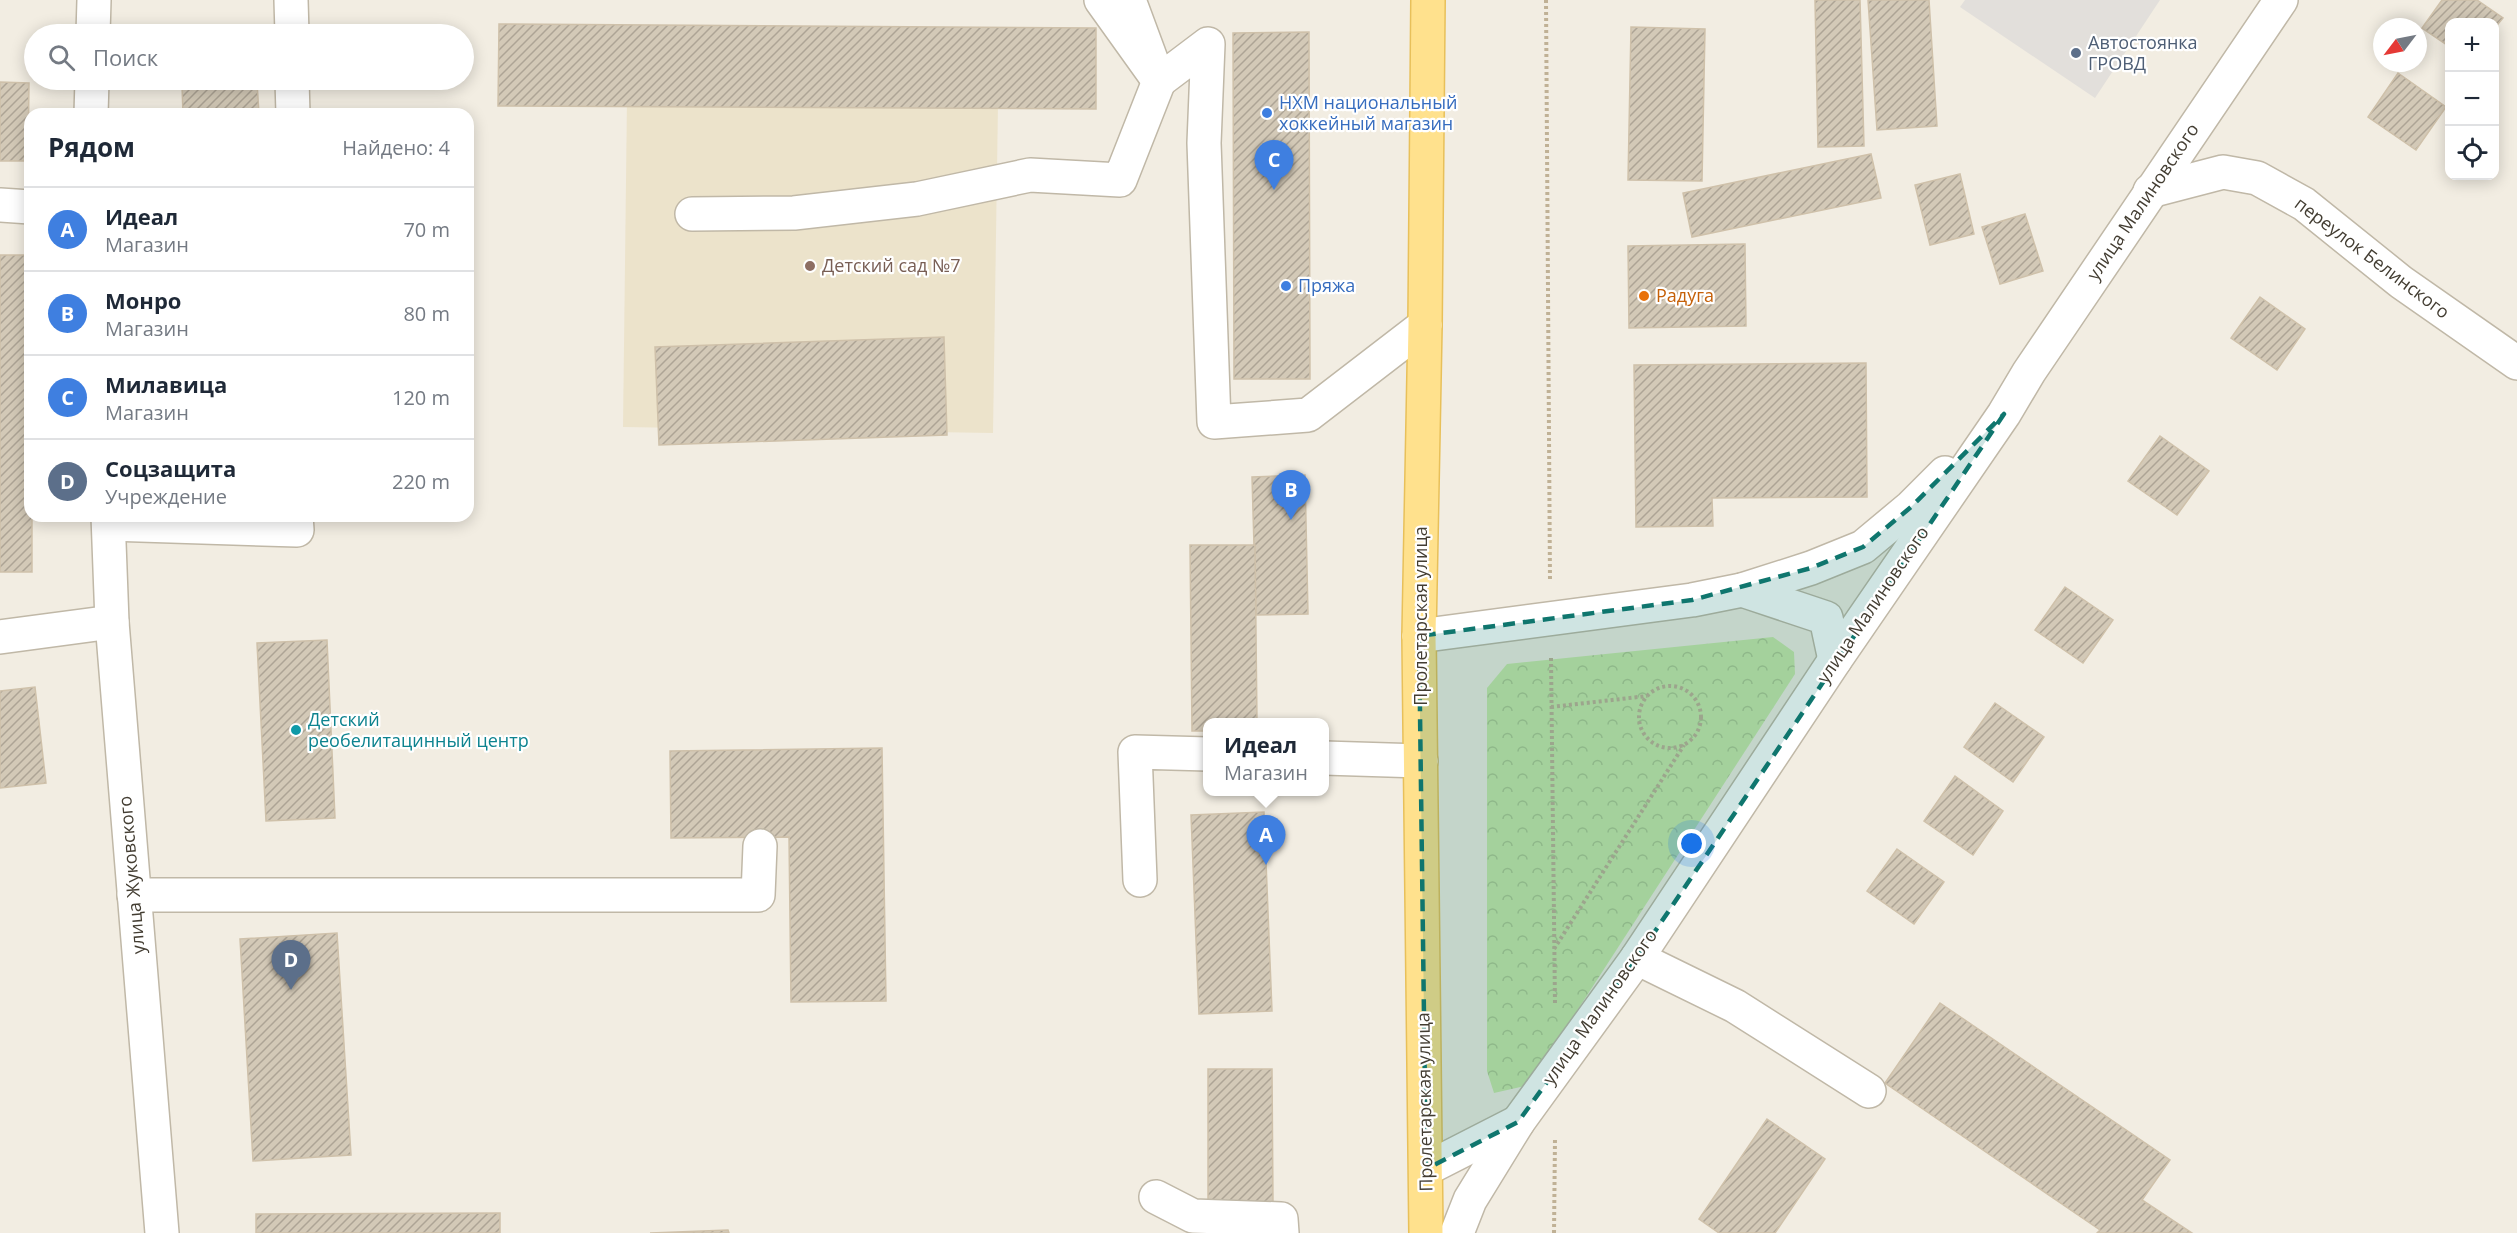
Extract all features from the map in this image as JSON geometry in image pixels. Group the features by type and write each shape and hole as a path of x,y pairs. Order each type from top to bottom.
{"main road":[{"name":"Пролетарская улица","path":"1426,1233 1419,636 1428,0"}],"street":[{"path":"95,24 100,0"},
{"path":"291,0 292,24"},
{"path":"1101,0 1159,81"},
{"path":"1129,0 1159,81"},
{"name":"улица Малиновского","path":"1426,1169 1518,1122 1637,958 1835,660 2004,414 2029,372 2150,191 2281,0"},
{"path":"692,214 794,213 918,199 1030,175 1120,180 1159,81 1208,44 1204,143 1214,422 1308,415 1425,325"},
{"path":"91,108 92,90"},
{"path":"292,90 292,108"},
{"name":"переулок Белинского","path":"2150,191 2223,172 2258,178 2304,204 2401,282 2517,363"},
{"path":"0,205 24,207"},
{"path":"1419,636 1692,600 1742,590 1811,568 1863,547 1911,507 2004,414"},
{"name":"улица Жуковского","path":"108,522 112,622 162,1233"},
{"path":"146,522 297,530 296,522"},
{"path":"1742,590 1826,618 1835,660"},
{"path":"0,637 112,622"},
{"path":"1140,880 1135,752 1203,754"},
{"path":"1329,758 1421,761"},
{"path":"134,895 758,895 760,846"},
{"path":"1637,958 1735,1006 1869,1092"},
{"path":"1457,1233 1470,1200 1518,1122"},
{"path":"1156,1197 1193,1216 1281,1219 1282,1233"}],"path":[{"path":"1554,950 1684,745 1693,738 1701,718 1694,698 1684,689 1671,686 1657,688 1640,706 1641,731 1649,741 1660,747 1672,748 1684,745"},
{"path":"1551,707 1647,696"}],"highlighted area":[{"path":"2004,414 1637,958 1518,1122 1426,1169 1419,636 1692,600 1811,568 1863,547 1911,507"}],"shaded area":[{"name":"Автостоянка ГРОВД","path":"1965,0 2160,0 2095,98 1960,7"},
{"name":"Детский сад №7","path":"627,99 998,104 993,433 623,427"}],"green space":[{"path":"1773,637 1794,652 1795,674 1529,1085 1494,1093 1487,1071 1487,688 1507,664"}],"building":[{"path":"1815,0 1860,0 1864,146 1818,147"},
{"path":"1868,0 1929,0 1937,126 1877,130"},
{"path":"2442,0 2477,0 2503,18 2499,23 2499,18 2445,18 2445,44 2427,31 2427,21"},
{"path":"499,24 1096,28 1096,109 498,106"},
{"path":"1631,27 1705,29 1702,181 1628,180"},
{"path":"1309,32 1310,379 1234,379 1233,33"},
{"path":"2398,73 2445,106 2416,150 2368,117"},
{"path":"0,82 24,83 24,90 29,90 29,108 24,108 24,161 0,161"},
{"path":"182,90 258,90 259,108 183,108"},
{"path":"1871,154 1881,198 1692,237 1683,193"},
{"path":"1960,174 1974,234 1930,245 1915,185"},
{"path":"2025,214 2043,271 2000,284 1982,227"},
{"path":"1745,244 1746,326 1629,328 1628,246"},
{"path":"0,255 24,255 24,522 32,522 32,572 0,572"},
{"path":"2260,297 2305,329 2277,370 2231,338"},
{"path":"944,337 947,435 659,445 655,347"},
{"path":"1866,363 1867,497 1712,498 1713,526 1636,527 1634,365"},
{"path":"2160,436 2209,471 2177,515 2128,481"},
{"path":"1305,475 1308,614 1256,615 1252,477"},
{"path":"1190,545 1255,545 1257,718 1203,718 1203,731 1192,731"},
{"path":"2065,587 2113,620 2083,663 2035,630"},
{"name":"Детский реобелитацинный центр","path":"327,640 335,818 266,821 257,643"},
{"path":"35,687 46,783 0,788 0,691"},
{"path":"1995,703 2044,737 2013,782 1964,747"},
{"path":"882,748 886,1001 791,1002 789,837 671,838 670,751"},
{"path":"1955,776 2003,811 1973,855 1924,821"},
{"path":"1264,812 1272,1011 1199,1014 1191,815"},
{"path":"1897,849 1944,882 1914,924 1867,891"},
{"path":"337,933 351,1155 253,1161 240,939"},
{"path":"1940,1003 2170,1160 2142,1200 2192,1233 2097,1233 2100,1230 1885,1083"},
{"path":"1208,1069 1272,1069 1273,1202 1208,1202"},
{"path":"1767,1119 1825,1159 1775,1233 1719,1233 1699,1219"},
{"path":"500,1213 500,1233 256,1233 256,1214"},
{"path":"728,1230 729,1233 650,1233"}],"place":[{"name":"Автостоянка ГРОВД","path":"2076,53"},
{"name":"НХМ национальный хоккейный магазин","path":"1267,113"},
{"name":"Милавица","path":"1274,190"},
{"name":"Детский сад №7","path":"810,266"},
{"name":"Пряжа","path":"1286,286"},
{"name":"Радуга","path":"1644,296"},
{"name":"Монро","path":"1291,520"},
{"name":"Детский реобелитацинный центр","path":"296,730"},
{"name":"Идеал","path":"1266,865"},
{"name":"Соцзащита","path":"291,990"}]}
